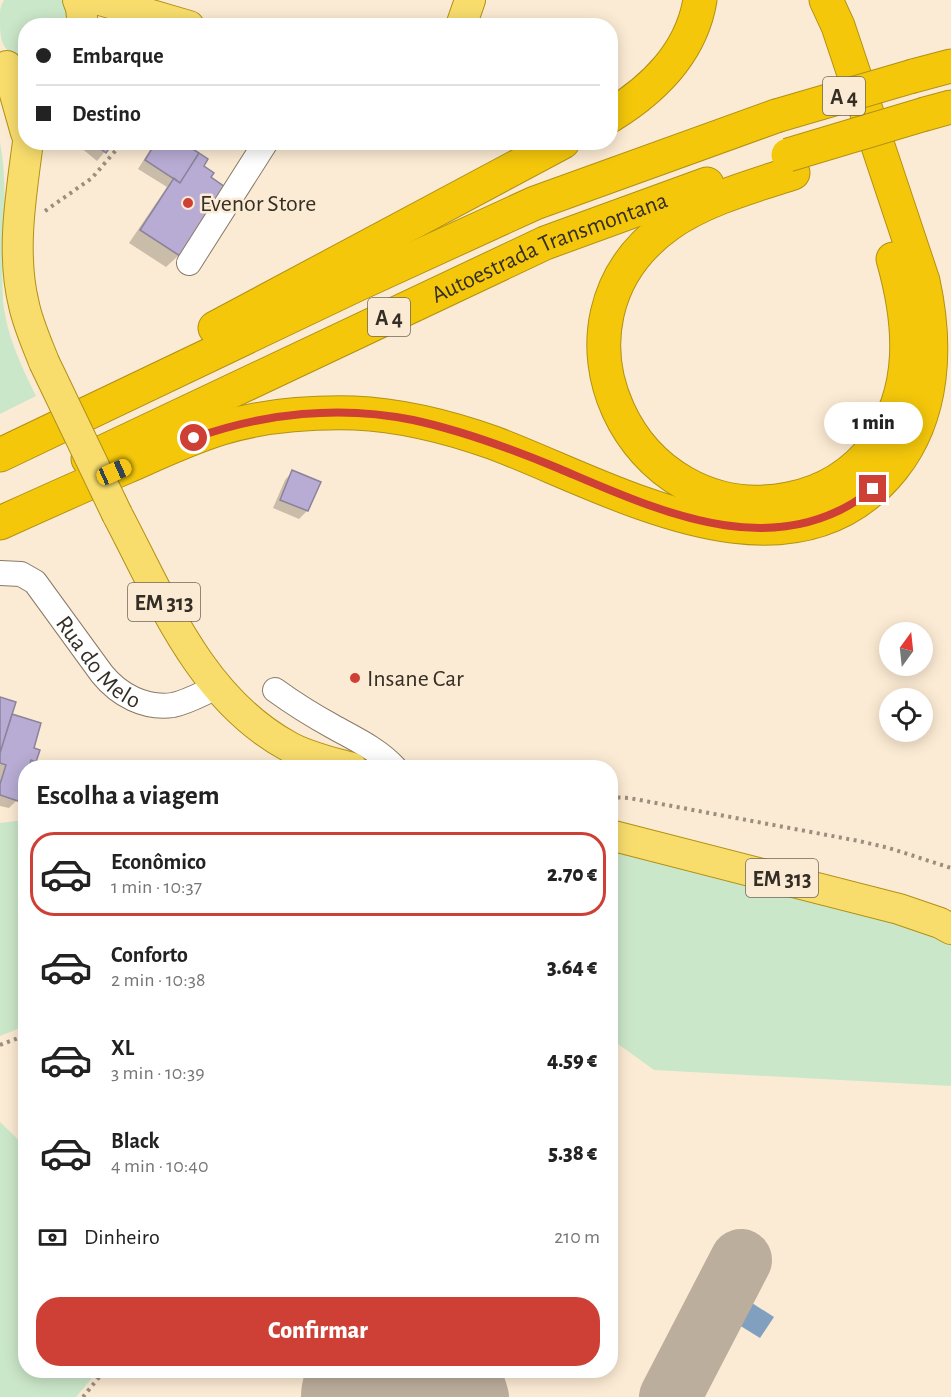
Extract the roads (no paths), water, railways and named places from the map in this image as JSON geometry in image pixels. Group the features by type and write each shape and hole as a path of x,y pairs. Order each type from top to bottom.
{"highway":[{"path":"618,110 643,93 664,73 688,40 698,14 700,0"},
{"path":"790,164 669,224 644,244 630,261 612,295 606,316 603,340 605,370 612,397 627,429 654,461 672,475 703,491 724,498 750,502 777,502 814,492 845,476 869,453 880,438 898,400 907,368 907,330 899,278 829,64 803,0"},
{"path":"0,523 167,448 222,428 271,417 330,413 357,413 411,420 466,434 525,455 638,502 675,514 733,527 767,528 800,524 839,512 858,501 888,474 909,443 925,402 932,342 928,304 922,281 838,26 826,0"},
{"name":"Autoestrada Transmontana","path":"0,455 356,285 535,203 776,116 951,66"},
{"name":"Autoestrada Transmontana","path":"0,501 544,243 790,164 939,120"},
{"path":"0,435 184,345 548,150"}],"main road":[{"path":"78,0 82,18"},
{"path":"100,0 161,18"},
{"path":"464,18 470,0"},
{"path":"146,18 154,16"},
{"path":"11,66 18,97"},
{"name":"EM 313","path":"27,150 19,229 19,273 24,306 44,362 117,514 190,650 217,687 234,706 262,729 288,746 324,760"},
{"name":"EM 313","path":"618,837 899,909 951,929"}],"street":[{"path":"189,263 261,150"},
{"name":"Rua do Melo","path":"0,573 21,574 34,582 102,674 125,695 148,704 172,705 217,687"},
{"path":"275,690 312,715 365,744 387,760"}],"water":[{"path":"752,1303 774,1317 760,1338 739,1325"}],"place":[{"name":"Evenor Store","path":"188,203"},
{"name":"Insane Car","path":"355,678"}]}
